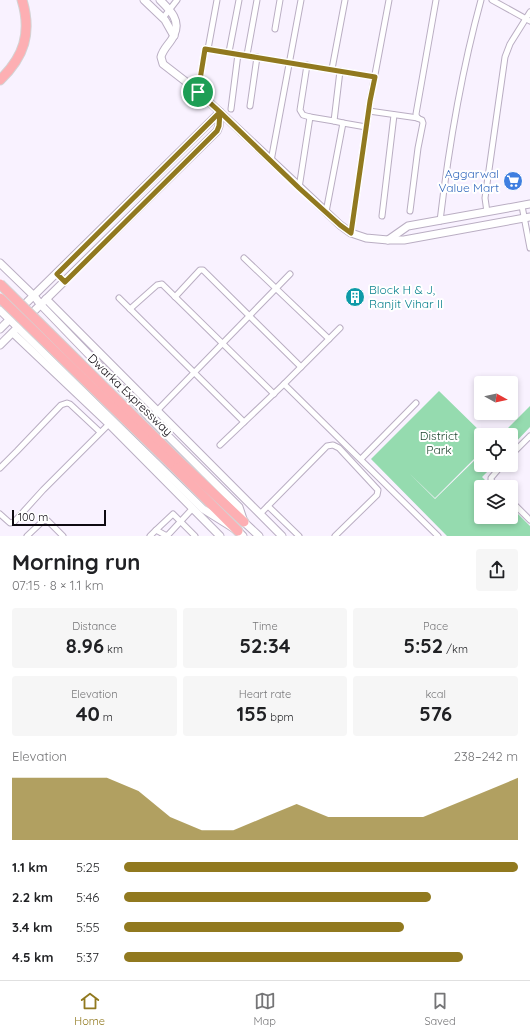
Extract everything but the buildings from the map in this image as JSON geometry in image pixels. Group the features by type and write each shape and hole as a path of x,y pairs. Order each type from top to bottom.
{"highway":[{"path":"0,80 10,71 24,45 27,29 26,13 22,0"},
{"name":"Dwarka Expressway","path":"0,284 173,461 241,534"},
{"name":"Dwarka Expressway","path":"0,298 173,461 244,522"}],"street":[{"path":"144,0 163,18 174,36"},
{"path":"160,0 169,9 176,21 174,36 162,52 161,60 166,67 198,92 299,188 351,233 366,238 388,240 417,238 527,217"},
{"path":"163,18 177,0"},
{"path":"198,92 205,49 208,49 217,0"},
{"path":"229,52 239,0"},
{"path":"247,55 257,0"},
{"path":"275,28 280,0"},
{"path":"271,161 301,0"},
{"path":"332,69 345,0"},
{"path":"351,233 368,111 389,0"},
{"path":"418,118 416,114 436,0"},
{"path":"440,221 456,104 467,52 481,0"},
{"path":"492,0 528,19"},
{"path":"487,212 485,198 502,71 508,48 528,19 530,12"},
{"path":"208,49 375,77"},
{"path":"231,109 238,54"},
{"path":"250,106 257,57"},
{"path":"307,65 300,110 303,115 366,127"},
{"path":"334,121 340,71"},
{"path":"368,111 418,118 422,120 423,123 418,148 410,211"},
{"path":"0,329 220,112"},
{"path":"0,346 217,131 220,112"},
{"path":"382,216 394,115"},
{"path":"299,188 310,117"},
{"path":"326,212 343,123"},
{"path":"388,240 408,226 530,204"},
{"path":"522,206 527,217 530,248"},
{"path":"244,258 329,339"},
{"path":"0,263 34,296 150,418 239,507 244,522 258,536"},
{"path":"175,297 200,270 203,270 301,367"},
{"path":"57,274 65,282"},
{"path":"150,418 290,274"},
{"path":"130,309 159,284 164,286 274,394"},
{"path":"119,298 244,422"},
{"path":"46,299 282,536"},
{"path":"0,310 19,327 202,509 241,534"},
{"path":"220,445 340,328"},
{"path":"13,333 109,424 220,536"},
{"path":"284,384 438,536"},
{"path":"361,459 416,403"},
{"path":"0,468 61,405 70,404 100,432"},
{"path":"0,514 10,522 14,522 109,424"},
{"path":"518,448 530,436"},
{"path":"260,514 327,446 333,445 339,448 378,490 377,495 335,536"},
{"path":"268,506 299,536"},
{"path":"156,530 168,535 193,508"},
{"path":"518,508 530,520"},
{"path":"150,536 173,514 195,536"},
{"path":"27,536 44,520 48,521 63,536"}],"green space":[{"name":"District Park","path":"439,391 477,428 474,428 474,459 435,498 410,474 435,499 474,461 474,472 487,472 482,477 485,480 474,480 474,524 518,524 518,514 530,526 530,536 447,536 371,459"},
{"path":"530,406 530,427 518,440 518,428 508,428 516,420 518,420 518,418"}],"place":[{"name":"Aggarwal Value Mart","path":"513,181"},
{"name":"Block H & J, Ranjit Vihar II","path":"355,297"}],"route":[{"path":"198,92 205,49 237,53 375,77 370,101 351,233 299,188 220,112 57,274 65,282 217,131 220,112 198,92"}]}
